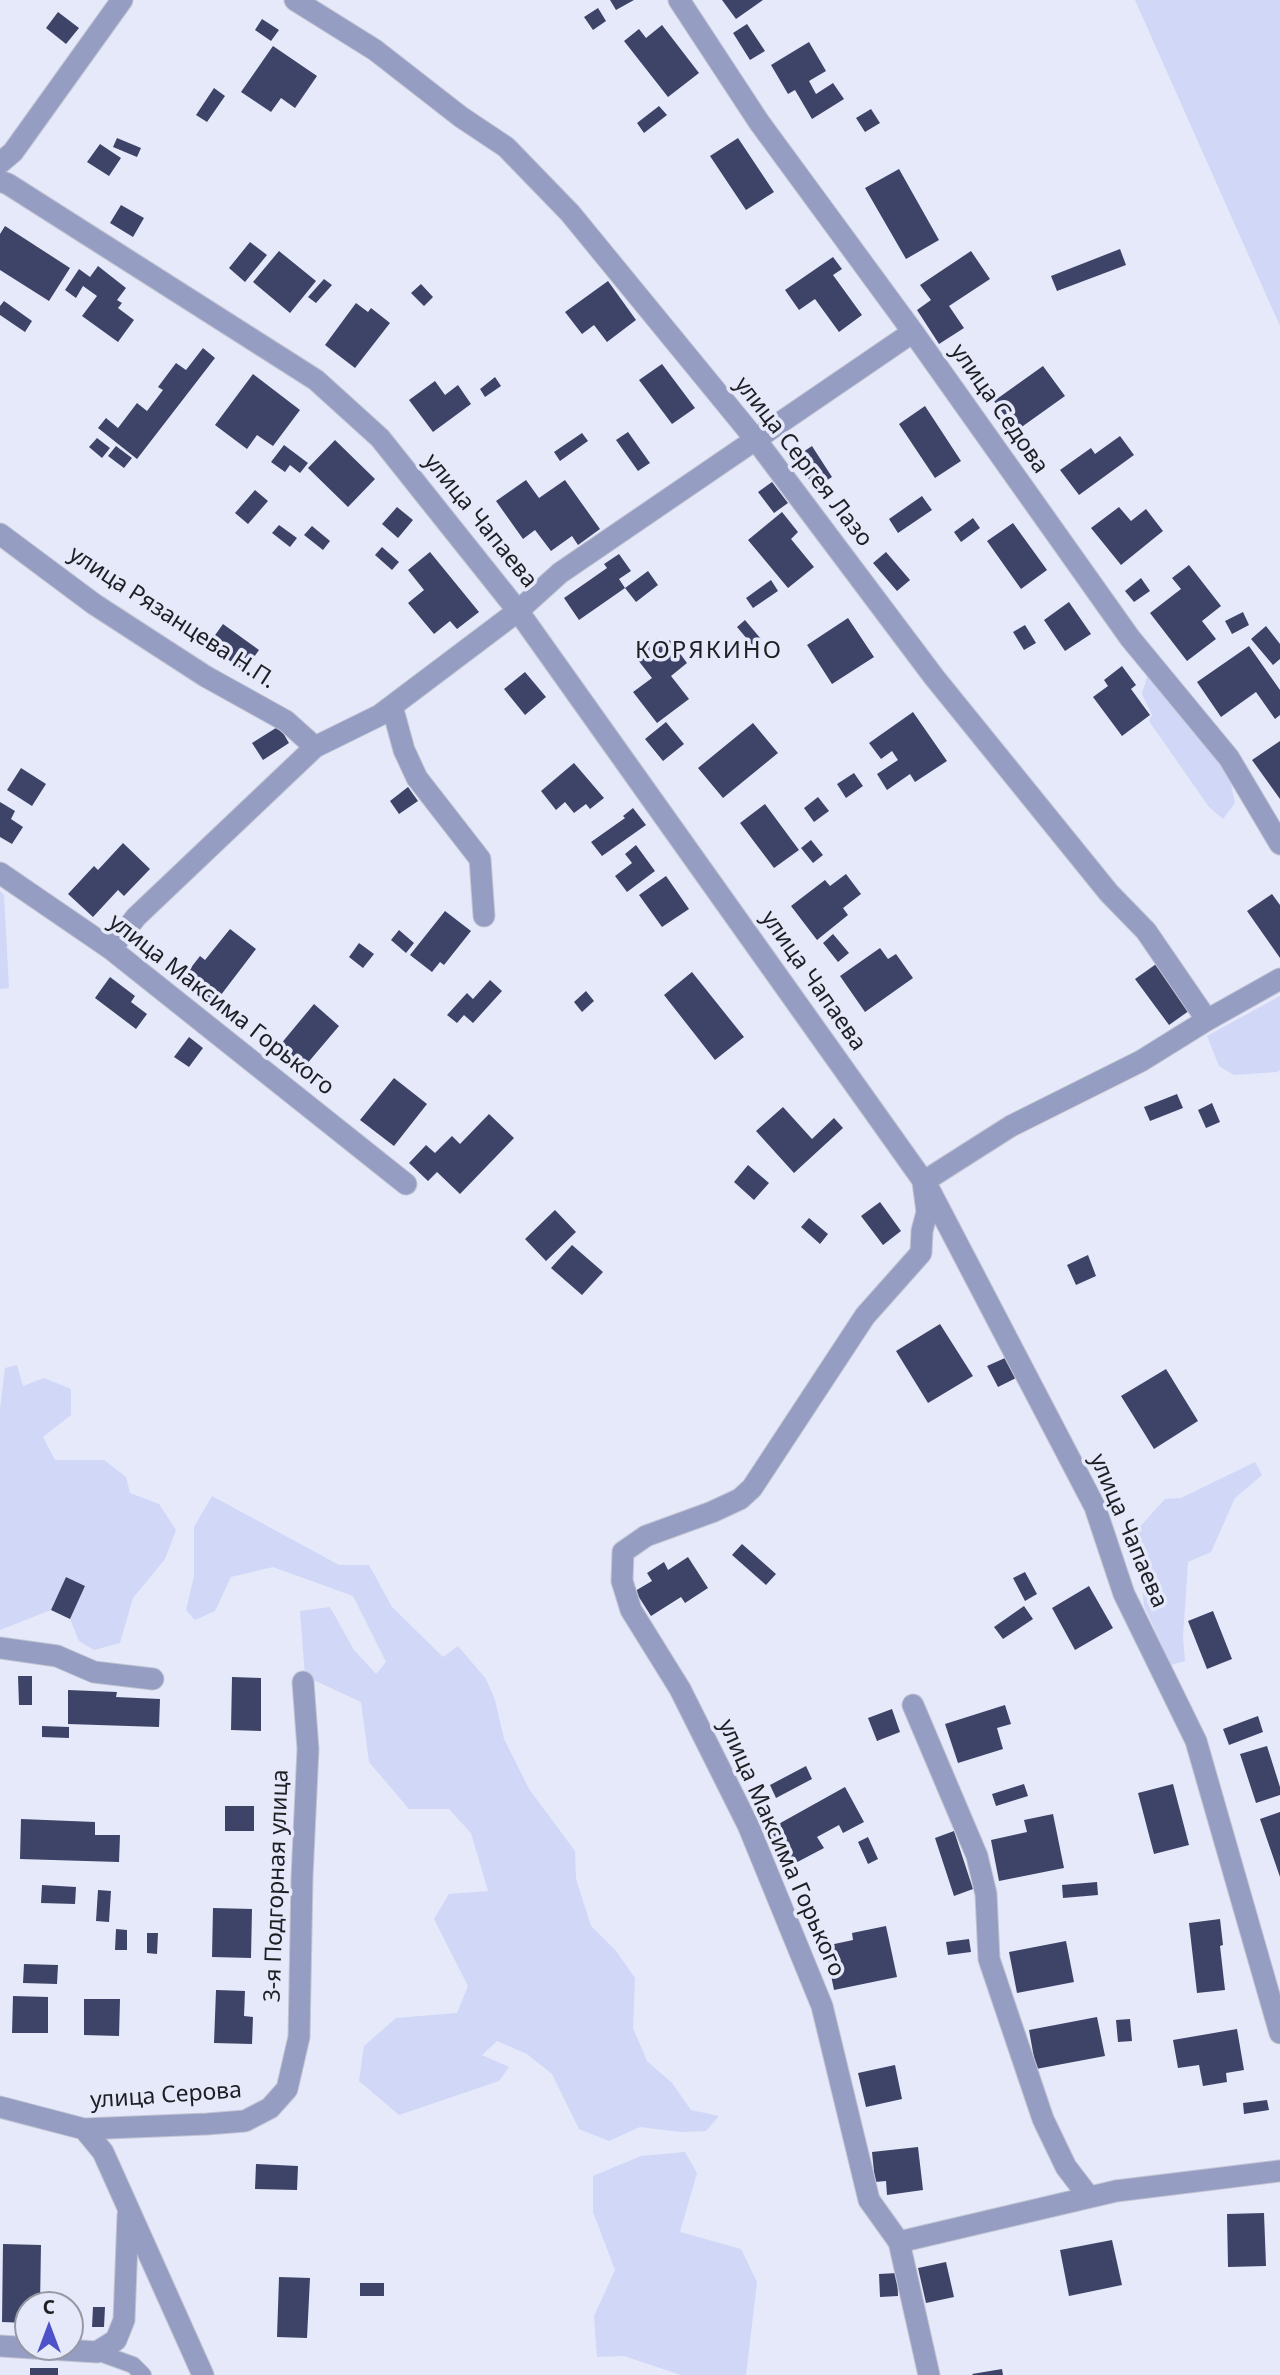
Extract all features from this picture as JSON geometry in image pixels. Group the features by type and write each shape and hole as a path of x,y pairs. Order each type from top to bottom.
{"street":[{"path":"0,163 13,152 122,0"},
{"name":"улица Сергея Лазо","path":"295,0 375,50 461,117 506,146 570,213 756,440 934,677 1109,893 1146,931 1207,1020"},
{"name":"улица Седова","path":"679,0 759,122 913,332 1130,638 1229,758 1280,844"},
{"name":"улица Чапаева","path":"0,181 20,191 316,380 380,438 519,611 923,1182 1095,1507 1124,1594 1196,1741 1280,2033"},
{"path":"111,949 136,917 314,747 380,715 519,611 560,573 913,332"},
{"name":"улица Рязанцева Н.П.","path":"0,534 94,604 205,676 286,721 314,747"},
{"path":"392,706 404,750 417,778 480,859 484,916"},
{"name":"улица Максима Горького","path":"0,873 111,949 405,1184"},
{"path":"923,1182 1011,1126 1141,1061 1280,979"},
{"name":"улица Максима Горького","path":"923,1182 927,1212 922,1231 921,1252 865,1316 752,1488 740,1499 646,1536 623,1552 622,1581 631,1610 680,1689 748,1825 822,2006 869,2200 899,2242 929,2375"},
{"path":"0,1648 57,1656 94,1672 153,1679"},
{"name":"3-я Подгорная улица","path":"287,2089 299,2037 308,1749 303,1682"},
{"path":"913,1705 976,1856 986,1894 989,1959 1043,2119 1066,2167 1089,2197"},
{"name":"улица Серова","path":"0,2107 84,2129 245,2121 270,2108 287,2089"},
{"path":"84,2129 103,2152 203,2375"},
{"path":"899,2242 1116,2191 1280,2171"},
{"path":"0,2346 97,2352 116,2340 124,2320 128,2209"}],"lane":[{"path":"97,2352 133,2365 143,2375"}],"shaded area":[{"path":"1135,0 1280,0 1280,326"},
{"path":"1147,677 1156,678 1227,765 1235,803 1223,819 1209,807 1149,721 1152,715 1142,694"},
{"path":"0,891 4,895 9,988 0,989"},
{"path":"1280,996 1280,1070 1234,1075 1219,1066 1207,1036"},
{"path":"17,1365 23,1386 44,1378 71,1389 71,1415 43,1437 55,1460 104,1460 126,1477 130,1493 159,1504 176,1530 165,1559 133,1598 120,1643 94,1650 79,1641 70,1619 85,1586 66,1577 51,1610 0,1630 0,1409 5,1368"},
{"path":"1255,1462 1262,1475 1235,1498 1211,1552 1188,1562 1183,1637 1185,1661 1171,1665 1144,1606 1136,1531 1165,1499 1181,1498"},
{"path":"212,1496 339,1565 369,1565 392,1607 443,1657 458,1646 486,1679 495,1700 504,1739 529,1789 575,1851 576,1879 591,1926 616,1951 635,1978 633,2028 647,2061 672,2083 691,2110 719,2116 706,2131 680,2132 640,2127 609,2141 579,2129 552,2074 527,2054 497,2041 482,2055 509,2067 499,2081 399,2115 359,2081 364,2046 396,2018 457,2013 468,1986 434,1919 449,1894 488,1891 471,1833 449,1809 409,1809 369,1762 361,1702 305,1676 300,1611 330,1607 354,1650 376,1674 386,1662 353,1596 273,1567 231,1577 215,1611 195,1620 186,1610 194,1576 194,1527"},
{"path":"685,2152 697,2173 680,2232 741,2249 757,2282 746,2375 681,2375 624,2356 597,2357 594,2316 615,2270 593,2212 593,2176 641,2156"}],"building":[{"path":"610,0 634,0 616,10"},
{"path":"722,0 763,0 736,19"},
{"path":"598,8 606,21 593,30 584,17"},
{"path":"58,12 79,28 66,44 46,28"},
{"path":"262,19 279,30 271,41 255,30"},
{"path":"747,24 765,51 750,60 733,33"},
{"path":"662,25 699,73 668,97 624,41 639,29 646,38"},
{"path":"809,42 826,71 809,81 816,94 833,83 844,99 812,119 795,90 788,94 771,65"},
{"path":"273,46 317,76 295,108 281,98 271,112 241,92"},
{"path":"214,88 225,96 207,122 196,115"},
{"path":"659,106 667,115 644,133 637,123"},
{"path":"871,109 880,123 865,132 856,118"},
{"path":"117,138 141,148 137,157 113,147"},
{"path":"738,138 774,192 746,210 710,156"},
{"path":"100,144 121,158 109,176 87,162"},
{"path":"899,169 939,240 906,259 865,188"},
{"path":"121,205 144,218 133,237 110,223"},
{"path":"5,226 70,268 49,301 0,270 0,234"},
{"path":"250,242 267,255 245,282 229,268"},
{"path":"1120,249 1126,265 1057,291 1051,276"},
{"path":"279,251 316,281 290,313 253,282"},
{"path":"971,251 990,279 949,306 964,328 939,344 917,310 931,300 920,285"},
{"path":"833,257 842,269 833,275 862,315 839,332 815,299 799,310 785,290"},
{"path":"98,266 126,288 117,300 122,303 118,308 134,320 118,342 82,316 97,296 83,286 76,298 65,290 79,269 90,277"},
{"path":"324,279 332,285 316,303 308,297"},
{"path":"608,281 636,320 607,342 594,325 582,334 565,312"},
{"path":"421,284 433,297 424,306 411,293"},
{"path":"4,301 32,321 25,332 0,315 0,306"},
{"path":"356,303 368,312 371,308 390,323 355,368 325,345"},
{"path":"203,348 215,358 137,459 98,428 106,418 118,428 137,403 147,411 163,390 158,387 176,363 186,370"},
{"path":"662,364 695,408 672,424 639,380"},
{"path":"1043,366 1065,396 1016,431 994,401"},
{"path":"253,374 300,410 273,446 257,435 247,449 215,425"},
{"path":"495,377 501,386 485,397 480,389"},
{"path":"435,381 445,395 458,385 471,404 433,432 409,400"},
{"path":"925,406 961,461 935,478 899,424"},
{"path":"628,432 650,463 638,471 616,440"},
{"path":"582,433 588,441 560,461 554,452"},
{"path":"1120,436 1134,455 1079,495 1060,470 1091,448 1095,454"},
{"path":"97,438 110,448 102,458 89,447"},
{"path":"335,440 375,479 348,507 308,468"},
{"path":"284,445 308,463 300,473 290,465 285,472 271,462"},
{"path":"116,446 132,458 124,468 108,456"},
{"path":"812,446 832,477 815,488 794,458"},
{"path":"526,480 539,498 565,480 600,529 578,545 572,536 551,551 535,530 523,539 496,501"},
{"path":"772,482 788,503 774,513 758,492"},
{"path":"255,490 268,501 248,524 235,513"},
{"path":"922,496 932,510 898,533 889,519"},
{"path":"397,507 413,520 398,538 382,524"},
{"path":"1119,507 1131,521 1146,509 1163,531 1121,565 1091,528"},
{"path":"782,512 798,532 791,539 814,567 788,588 748,540"},
{"path":"973,518 980,528 961,542 954,532"},
{"path":"1013,523 1047,570 1021,589 987,541"},
{"path":"279,525 297,538 290,547 272,533"},
{"path":"312,526 330,541 323,550 304,535"},
{"path":"382,547 399,562 392,570 375,555"},
{"path":"430,552 479,612 457,629 450,621 434,634 408,603 424,590 408,570"},
{"path":"886,552 910,580 897,591 873,563"},
{"path":"619,554 631,571 619,579 625,588 579,620 564,598 607,568 604,564"},
{"path":"1189,565 1221,606 1202,621 1216,639 1187,661 1150,613 1181,589 1172,578"},
{"path":"648,571 658,585 636,602 625,588"},
{"path":"1141,578 1150,591 1134,602 1125,591"},
{"path":"771,580 778,591 753,608 746,598"},
{"path":"1069,602 1091,634 1065,651 1044,620"},
{"path":"1243,612 1249,625 1232,634 1225,621"},
{"path":"848,618 874,657 832,684 807,645"},
{"path":"745,620 761,639 753,646 737,627"},
{"path":"223,624 259,650 244,671 208,645"},
{"path":"1025,625 1036,643 1024,650 1013,632"},
{"path":"1266,626 1280,644 1280,659 1273,665 1251,639"},
{"path":"657,638 663,646 670,640 687,663 671,676 689,699 657,723 633,692 652,678 634,655"},
{"path":"1249,646 1280,690 1280,715 1275,719 1256,692 1221,717 1197,682"},
{"path":"1122,666 1136,685 1131,689 1150,715 1122,736 1093,697 1108,686 1104,680"},
{"path":"525,672 546,697 525,715 504,689"},
{"path":"913,712 947,761 915,782 910,774 887,790 877,774 898,760 892,751 881,759 869,743"},
{"path":"666,722 684,744 663,761 645,739"},
{"path":"753,723 778,753 723,798 698,768"},
{"path":"279,726 289,743 263,760 252,743"},
{"path":"1280,741 1280,799 1252,760"},
{"path":"574,763 604,798 590,809 586,804 574,813 565,802 556,810 541,791"},
{"path":"21,768 46,784 32,806 7,790"},
{"path":"854,773 863,786 846,798 837,784"},
{"path":"408,787 418,801 399,814 390,801"},
{"path":"818,797 829,811 814,822 804,808"},
{"path":"0,802 15,811 11,819 23,827 12,844 0,837"},
{"path":"765,804 799,850 774,868 740,823"},
{"path":"633,808 646,825 602,856 591,842 625,818 623,816"},
{"path":"811,840 823,855 813,863 801,848"},
{"path":"123,843 150,869 124,896 118,890 93,917 68,894 94,866 98,870"},
{"path":"636,845 655,871 627,892 615,876 632,863 625,854"},
{"path":"846,874 861,894 843,908 848,915 817,940 791,906 825,880 830,886"},
{"path":"666,876 689,909 662,927 639,895"},
{"path":"1272,894 1280,905 1280,958 1247,911"},
{"path":"445,911 471,931 444,965 440,962 432,972 410,955"},
{"path":"230,929 256,949 211,1008 179,983 200,956 205,960"},
{"path":"399,930 414,943 406,953 391,940"},
{"path":"833,934 849,953 838,962 823,943"},
{"path":"359,943 374,954 363,968 349,957"},
{"path":"880,948 888,959 896,954 913,978 865,1012 840,976"},
{"path":"1159,962 1193,1008 1169,1025 1135,979"},
{"path":"692,972 744,1037 715,1060 664,995"},
{"path":"110,977 135,996 131,1002 147,1014 136,1029 95,998"},
{"path":"490,980 502,991 473,1023 464,1015 457,1023 447,1015 467,993 473,999"},
{"path":"586,991 594,1001 582,1012 574,1002"},
{"path":"314,1004 339,1026 300,1072 275,1051"},
{"path":"189,1037 203,1048 189,1067 174,1057"},
{"path":"394,1078 427,1104 394,1146 360,1120"},
{"path":"1177,1094 1183,1108 1150,1121 1144,1107"},
{"path":"1212,1103 1220,1122 1206,1128 1198,1110"},
{"path":"783,1107 812,1139 834,1118 843,1128 794,1173 756,1131"},
{"path":"489,1114 514,1138 460,1194 437,1172 428,1181 409,1163 426,1145 435,1153 452,1136 460,1144"},
{"path":"748,1165 769,1183 754,1200 734,1182"},
{"path":"880,1202 901,1231 883,1245 861,1216"},
{"path":"555,1210 576,1232 546,1261 525,1239"},
{"path":"809,1218 828,1234 820,1244 801,1227"},
{"path":"572,1245 603,1272 582,1295 551,1268"},
{"path":"1088,1255 1096,1276 1076,1285 1067,1265"},
{"path":"940,1324 973,1376 928,1403 896,1351"},
{"path":"1005,1358 1016,1378 998,1387 987,1366"},
{"path":"1166,1369 1198,1421 1154,1449 1121,1396"},
{"path":"742,1544 776,1574 766,1585 732,1555"},
{"path":"688,1557 708,1588 685,1603 681,1597 651,1616 635,1591 652,1581 647,1573 664,1562 668,1570"},
{"path":"1025,1572 1037,1594 1025,1601 1013,1578"},
{"path":"66,1577 85,1586 70,1619 51,1610"},
{"path":"1089,1586 1113,1628 1075,1650 1052,1608"},
{"path":"1024,1606 1033,1619 1003,1639 994,1627"},
{"path":"1213,1611 1232,1659 1207,1669 1188,1621"},
{"path":"18,1676 32,1676 32,1705 19,1705"},
{"path":"232,1677 261,1678 261,1731 231,1730"},
{"path":"68,1690 117,1692 116,1697 160,1699 159,1727 68,1724"},
{"path":"1005,1705 1011,1724 997,1728 1003,1749 958,1763 945,1724"},
{"path":"892,1709 900,1732 877,1741 868,1718"},
{"path":"1258,1716 1263,1732 1229,1745 1223,1729"},
{"path":"42,1726 69,1727 69,1738 42,1737"},
{"path":"1267,1746 1280,1795 1256,1803 1240,1754"},
{"path":"806,1766 812,1779 776,1798 770,1785"},
{"path":"1024,1784 1028,1796 996,1806 992,1794"},
{"path":"1173,1784 1189,1845 1154,1854 1138,1793"},
{"path":"845,1787 864,1822 843,1833 839,1825 817,1837 824,1848 786,1868 766,1831"},
{"path":"225,1806 254,1806 254,1831 225,1831"},
{"path":"1280,1812 1280,1877 1260,1819"},
{"path":"1053,1814 1064,1868 999,1881 991,1840 1027,1832 1024,1820"},
{"path":"21,1819 95,1822 95,1835 120,1835 119,1862 20,1859"},
{"path":"954,1831 973,1889 954,1896 935,1838"},
{"path":"868,1837 878,1859 868,1864 858,1842"},
{"path":"1097,1882 1098,1895 1063,1898 1062,1885"},
{"path":"42,1885 76,1887 75,1904 41,1903"},
{"path":"98,1890 111,1891 109,1922 96,1921"},
{"path":"213,1908 252,1909 251,1958 212,1957"},
{"path":"1220,1919 1225,1990 1197,1993 1189,1923"},
{"path":"886,1926 897,1977 834,1990 825,1946 853,1940 852,1933"},
{"path":"116,1929 127,1930 127,1950 115,1950"},
{"path":"147,1933 158,1933 157,1954 147,1953"},
{"path":"969,1939 971,1952 948,1955 946,1942"},
{"path":"1066,1941 1074,1982 1017,1993 1009,1952"},
{"path":"24,1964 58,1965 57,1984 23,1983"},
{"path":"216,1990 245,1991 244,2016 253,2017 252,2044 214,2043"},
{"path":"13,1996 48,1997 48,2033 12,2033"},
{"path":"84,1999 120,1999 119,2036 84,2035"},
{"path":"1097,2017 1105,2056 1036,2069 1029,2030"},
{"path":"1130,2019 1132,2041 1118,2042 1116,2020"},
{"path":"1237,2029 1244,2070 1226,2073 1227,2082 1203,2086 1199,2065 1178,2068 1173,2040"},
{"path":"895,2065 902,2099 866,2107 858,2073"},
{"path":"1267,2100 1269,2110 1244,2114 1243,2103"},
{"path":"918,2147 923,2190 887,2195 886,2181 875,2182 872,2152"},
{"path":"256,2164 298,2166 297,2190 255,2189"},
{"path":"1264,2213 1266,2266 1228,2267 1227,2214"},
{"path":"1112,2240 1122,2285 1069,2296 1060,2250"},
{"path":"3,2244 41,2245 40,2291 14,2291 14,2322 2,2322"},
{"path":"946,2262 954,2297 926,2303 918,2268"},
{"path":"897,2273 898,2296 880,2297 879,2274"},
{"path":"279,2277 310,2278 307,2338 277,2337"},
{"path":"360,2283 384,2283 384,2296 360,2296"},
{"path":"93,2307 105,2307 104,2327 92,2327"},
{"path":"30,2368 58,2368 58,2375 30,2375"},
{"path":"1002,2369 1003,2375 972,2374"}],"district":[{"name":"КОРЯКИНО","path":"709,651"}]}
